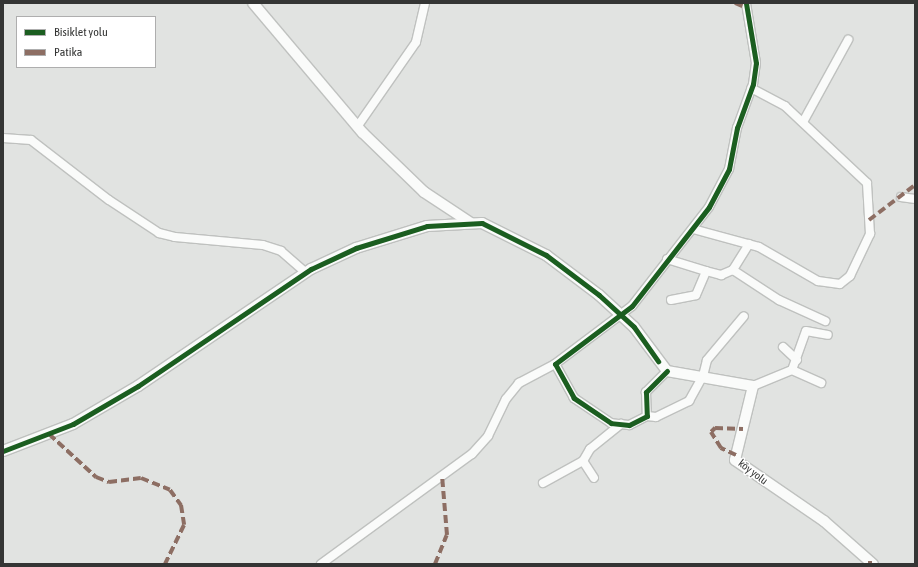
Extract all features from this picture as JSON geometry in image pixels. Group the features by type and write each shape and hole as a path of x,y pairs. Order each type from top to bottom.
{"street":[{"path":"253,3 357,126 424,192 471,223"},
{"path":"357,126 416,42 425,3"},
{"path":"321,564 472,454 488,436 506,399 519,383 555,364 632,306 667,259 693,229 729,168 737,128 751,88 756,63 746,3"},
{"path":"803,122 848,40"},
{"path":"693,229 749,244 818,281 840,284 850,276 861,256 870,234 867,183 785,106 751,88"},
{"path":"3,138 31,140 109,200 159,233 175,238 263,245 282,251 306,273"},
{"path":"901,197 915,198"},
{"path":"3,452 73,424 138,386 306,273 356,248 427,226 482,223 546,255 620,314 667,371 703,376 753,386 792,370 797,360 809,316"},
{"path":"667,259 721,275 733,270 749,244"},
{"path":"733,270 809,316 825,321"},
{"path":"671,300 696,295 706,271"},
{"path":"555,364 574,398 611,422 629,425 647,416 656,416 689,401 703,376 707,360 744,316"},
{"path":"806,331 828,335"},
{"path":"783,347 797,360"},
{"path":"792,370 822,383"},
{"path":"647,416 646,392 667,371"},
{"name":"köy yolu","path":"753,386 752,403 735,460 824,521 873,564"},
{"path":"543,483 583,460 590,449 621,424"},
{"path":"583,460 594,478"}],"marked path":[{"path":"735,3 747,8"},
{"path":"869,220 915,185"},
{"path":"736,455 721,448 711,432 715,428 743,429"},
{"path":"49,434 96,477 109,482 141,478 170,490 181,505 184,525 165,564"},
{"path":"435,564 447,535 442,476"}],"cycle path":[{"path":"667,371 646,392 647,416 629,425 611,423 574,398 555,364 632,306 709,207 729,169 737,128 753,84 756,63 746,3"},
{"path":"3,451 73,424 138,386 311,269 356,248 427,226 482,223 546,255 599,295 634,327 658,361"}]}
